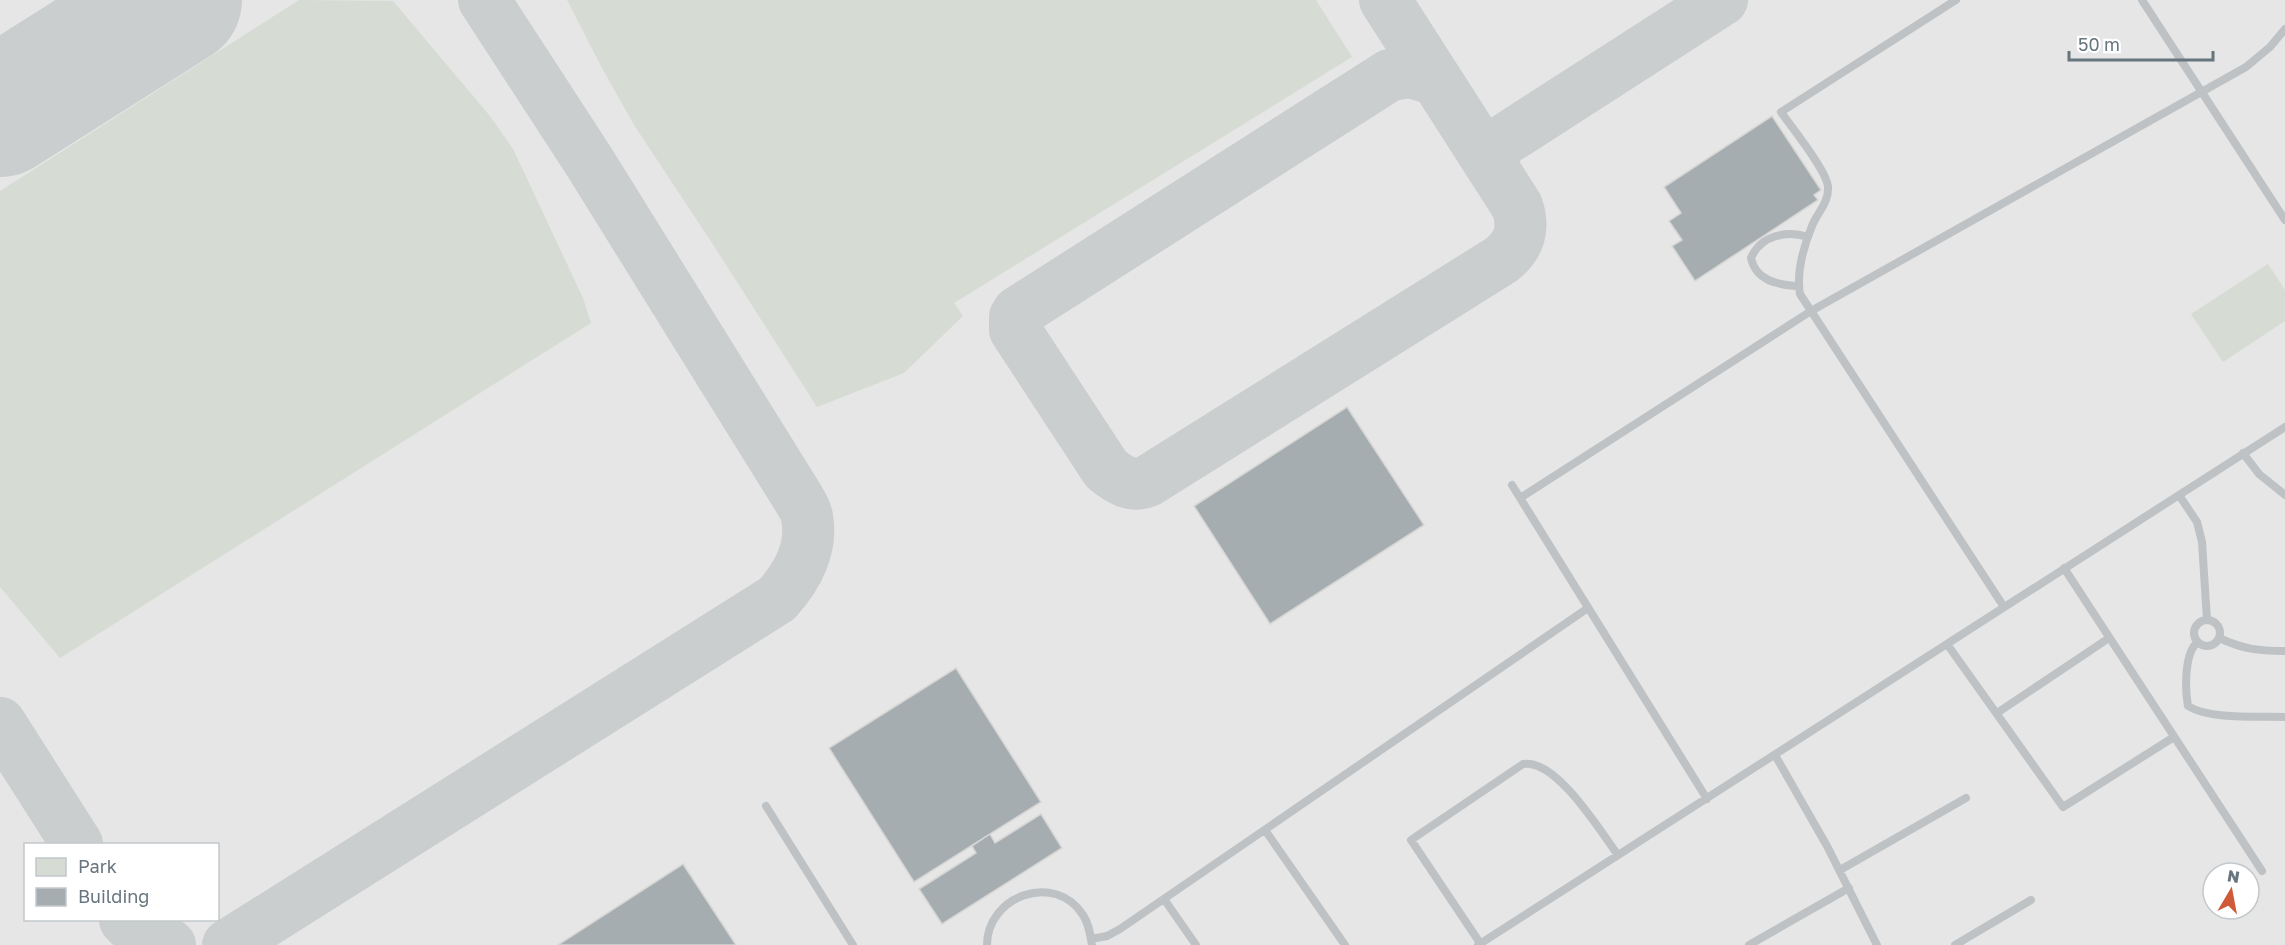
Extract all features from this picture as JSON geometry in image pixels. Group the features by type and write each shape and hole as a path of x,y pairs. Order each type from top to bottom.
{"lane":[{"path":"1956,0 1781,112 1823,174 1828,187 1823,208 1813,223 1808,237 1799,286 1800,294 2004,607"},
{"path":"2142,0 2285,220"},
{"path":"1520,498 1811,311 2256,59 2285,29"},
{"path":"1799,286 1771,282 1753,267 1751,258 1758,246 1783,233 1790,232 1808,237"},
{"path":"1618,855 1564,785 1541,766 1531,762 1523,764 1411,840 1479,944 1707,799 2285,427"},
{"path":"2243,453 2259,474 2285,495"},
{"path":"1512,485 1707,799"},
{"path":"2178,495 2197,522 2202,542 2207,620"},
{"path":"2064,568 2262,871"},
{"path":"987,945 992,920 1003,906 1017,897 1034,892 1052,893 1069,900 1082,913 1090,929 1092,942 1120,929 1588,608"},
{"path":"2207,620 2218,626 2220,634 2219,638 2210,645 2198,642 2194,635 2195,626 2207,620"},
{"path":"1997,714 2109,638"},
{"path":"2219,638 2240,648 2285,651"},
{"path":"2198,642 2188,655 2188,706 2195,711 2212,714 2285,717"},
{"path":"1947,645 2063,807 2174,737"},
{"path":"1775,754 1840,870 1877,945"},
{"path":"1840,870 1966,798"},
{"path":"766,806 853,945"},
{"path":"1265,830 1345,945"},
{"path":"1749,945 1849,888"},
{"path":"1164,899 1196,945"},
{"path":"1955,945 2031,900"}],"shaded area":[{"path":"0,0 2285,0 2285,945 0,945"}],"green space":[{"path":"299,0 393,1 490,116 513,149 583,298 591,323 60,658 0,587 0,191"},
{"path":"567,0 1316,0 1352,57 954,303 963,316 904,373 817,407 634,125"},
{"path":"2268,264 2285,290 2285,321 2223,362 2191,314"}],"building":[{"path":"1772,116 1821,190 1814,195 1818,200 1695,281 1672,246 1682,240 1669,221 1681,213 1664,187"},
{"path":"1347,407 1424,525 1270,624 1194,506"},
{"path":"956,668 1041,802 914,882 829,748"},
{"path":"1041,814 1062,848 942,924 919,889 976,853 972,846 990,834 995,843"},
{"path":"683,864 736,945 558,945"}],"taxiway":[{"path":"228,945 777,599 797,572 808,540 806,514 802,504 590,163 484,0"},
{"path":"1385,0 1517,206 1520,230 1516,243 1501,260 1148,481 1137,484 1126,482 1106,469 1015,330 1015,317 1018,312 1390,75 1411,72 1436,80"},
{"path":"1492,167 1501,142 1722,0"},
{"path":"0,723 76,843"},
{"path":"126,921 139,934 170,945"}],"runway":[{"path":"0,112 177,0"}]}
